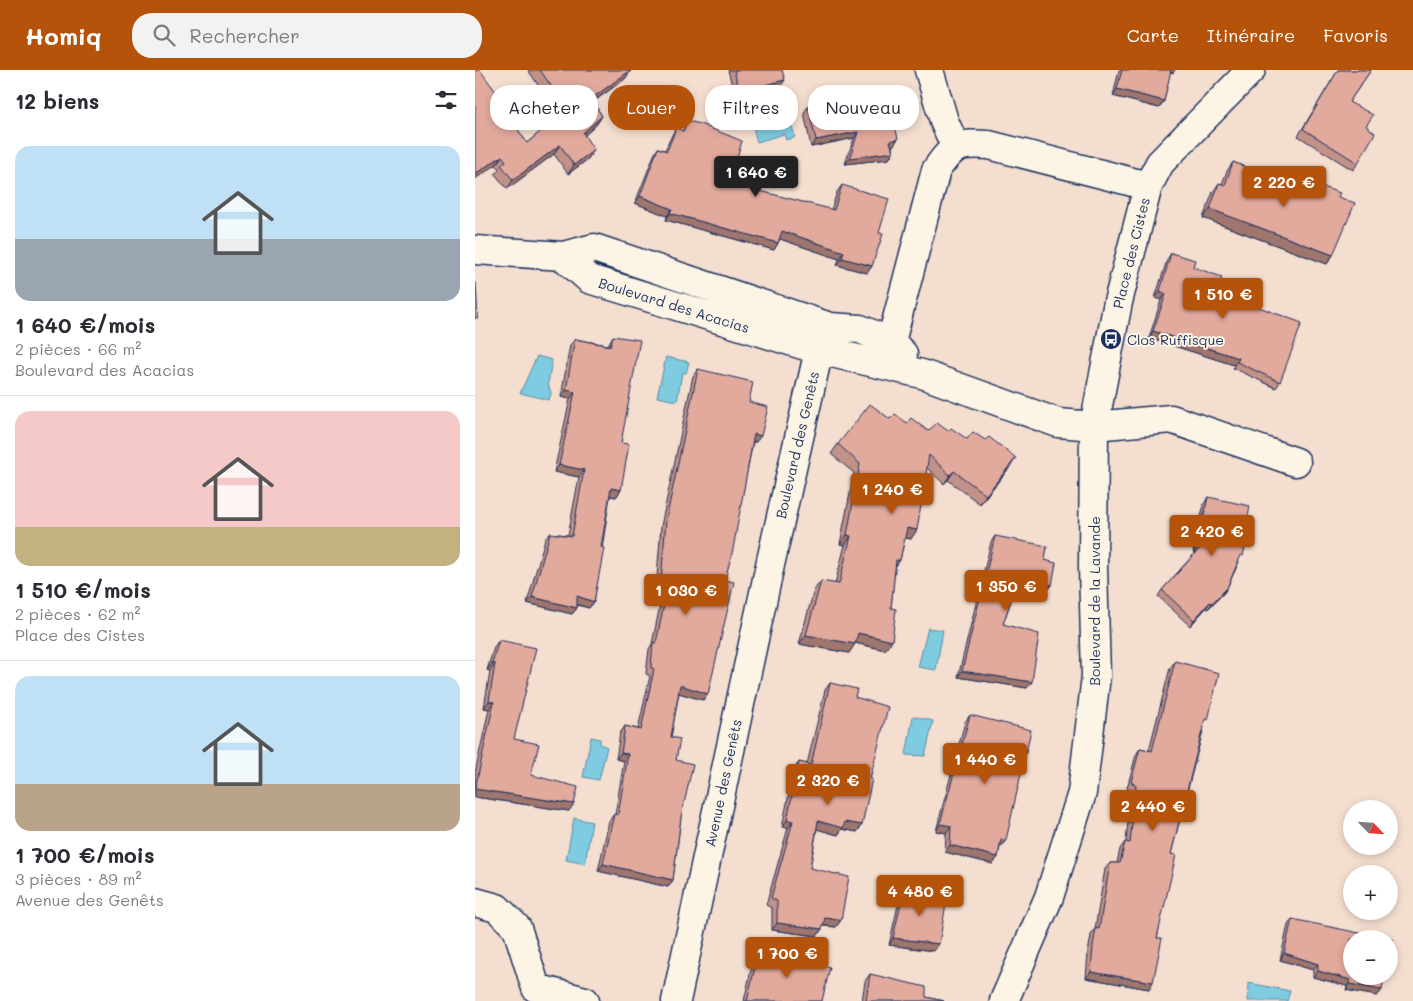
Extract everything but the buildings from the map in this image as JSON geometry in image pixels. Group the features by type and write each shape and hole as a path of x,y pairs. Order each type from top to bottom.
{"street":[{"path":"891,342 936,170 946,155 956,148 944,121 929,70"},
{"path":"1148,186 1160,163 1251,70"},
{"name":"Place des Cistes","path":"956,148 967,144 989,145 1148,186 1117,302 1094,426"},
{"name":"Boulevard des Acacias","path":"475,250 563,256 594,248 824,338 1058,424 1094,426 1171,419 1296,462"},
{"name":"Boulevard des Acacias","path":"824,338 860,330 891,342 922,374"},
{"name":"Boulevard des Genêts","path":"770,565 824,338"},
{"name":"Boulevard de la Lavande","path":"1004,1001 1049,897 1082,793 1096,676 1093,567 1094,426"},
{"name":"Avenue des Genêts","path":"676,1001 770,565"},
{"path":"475,902 497,908 517,928 536,995 585,1001"}],"water":[{"path":"754,130 793,130 795,137 786,140 784,134 757,142"},
{"path":"537,356 552,360 548,384 551,393 549,400 520,393"},
{"path":"666,357 689,362 686,373 682,373 677,401 657,397"},
{"path":"928,628 943,630 936,670 918,667"},
{"path":"913,716 933,721 925,756 906,755"},
{"path":"591,737 600,739 600,744 607,747 599,780 583,777"},
{"path":"574,818 592,822 585,864 566,860"},
{"path":"1249,983 1290,991 1287,1001 1248,1001"}],"place":[{"name":"Clos Ruffisque","path":"1111,339"}]}
